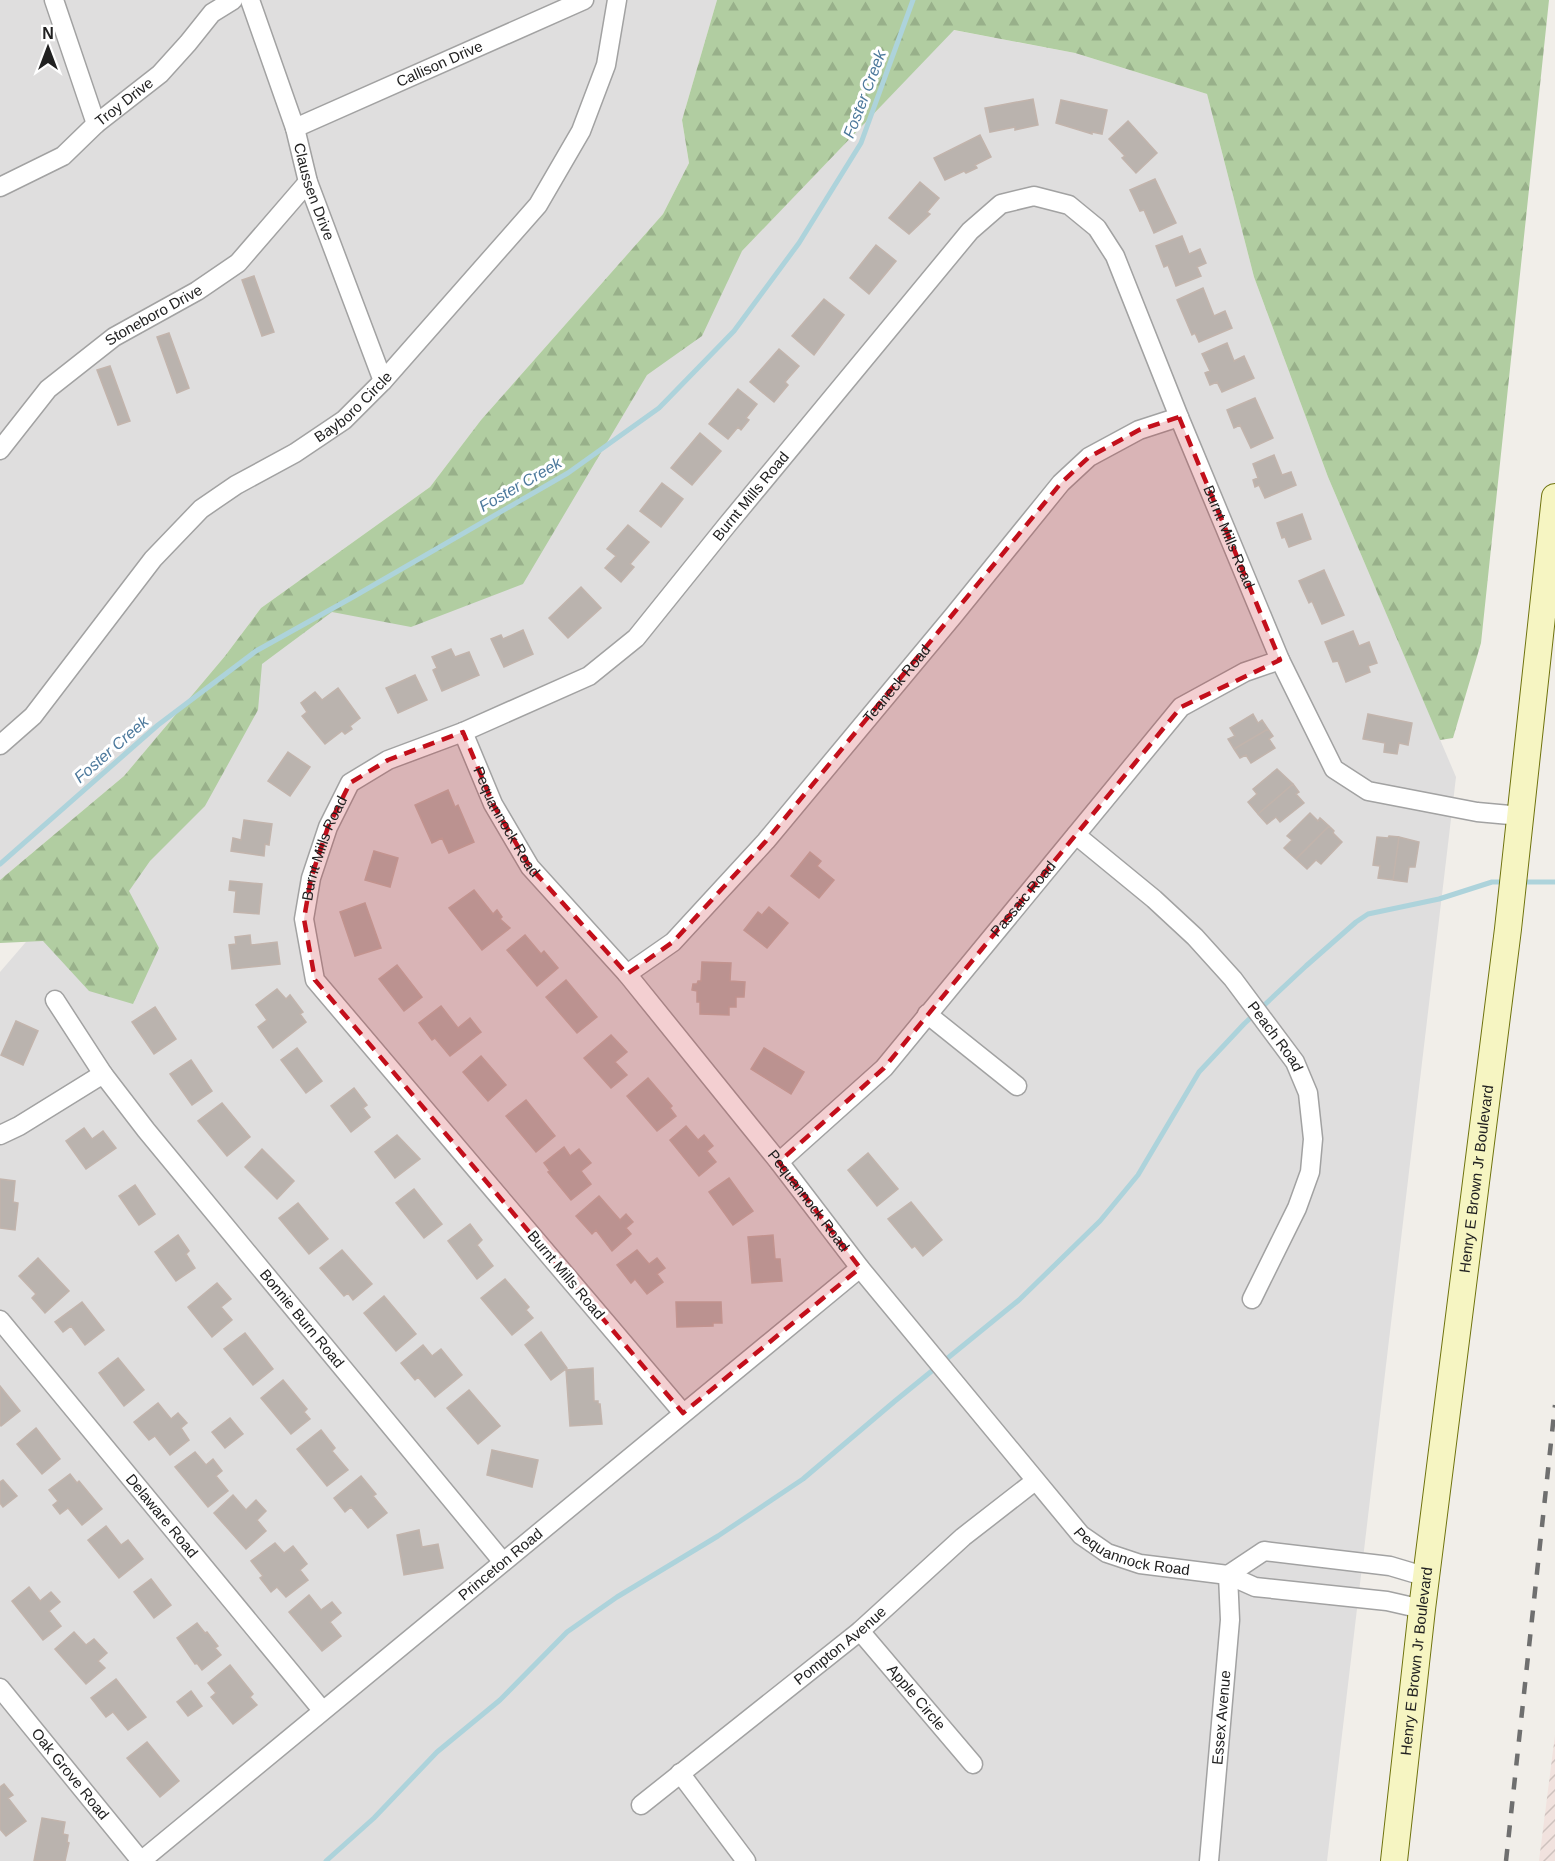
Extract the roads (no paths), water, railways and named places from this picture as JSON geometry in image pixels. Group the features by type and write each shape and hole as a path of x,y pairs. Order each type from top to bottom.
{"main road":[{"name":"Henry E Brown Jr Boulevard","path":"1394,1861 1422,1609 1521,816 1555,497"}],"street":[{"path":"54,0 96,124"},
{"name":"Troy Drive","path":"0,187 63,156 96,124 160,74 212,13 232,0"},
{"name":"Claussen Drive","path":"250,0 295,128 308,182 383,381"},
{"name":"Callison Drive","path":"295,128 584,0"},
{"name":"Bayboro Circle","path":"0,746 33,716 153,560 201,509 236,485 295,453 344,420 383,381 538,205 581,131 606,65 617,0"},
{"name":"Stoneboro Drive","path":"0,450 48,389 114,337 197,291 238,263 308,182"},
{"name":"Burnt Mills Road","path":"683,1413 315,980 304,919 311,878 328,827 350,783 388,760 463,732 589,676 636,638 726,525 969,231 1001,204 1034,196 1069,206 1097,228 1115,256 1280,660 1334,769 1368,791 1477,812 1521,816"},
{"name":"Teaneck Road","path":"627,974 674,942 766,841 1061,483 1089,457 1139,430 1179,417"},
{"name":"Passaic Road","path":"779,1162 884,1068 1181,706 1245,672 1280,660"},
{"name":"Pequannock Road","path":"463,732 494,804 530,867 627,974 779,1162 860,1268 1081,1535 1107,1553 1140,1564 1228,1575 1255,1587 1387,1601 1422,1609"},
{"name":"Peach Road","path":"1076,835 1154,899 1195,937 1233,979 1295,1062 1308,1093 1313,1139 1310,1172 1297,1208 1252,1299"},
{"name":"Bonnie Burn Road","path":"55,1000 103,1074 146,1130 503,1562"},
{"path":"927,1014 1017,1086"},
{"path":"0,1135 19,1126 103,1074"},
{"name":"Princeton Road","path":"141,1861 860,1268"},
{"name":"Delaware Road","path":"0,1320 322,1710"},
{"name":"Pompton Avenue","path":"641,1805 860,1631 963,1537 1035,1481"},
{"path":"1228,1575 1263,1551 1390,1566 1427,1577"},
{"name":"Essex Avenue","path":"1209,1861 1230,1620 1228,1575"},
{"name":"Apple Circle","path":"860,1631 973,1764"},
{"name":"Oak Grove Road","path":"0,1688 141,1861"},
{"path":"680,1773 746,1861"}],"waterway":[{"name":"Foster Creek","path":"0,864 158,725 256,651 568,473 659,408 734,331 799,243 861,143 913,0"},
{"path":"326,1861 374,1818 437,1752 500,1700 567,1632 617,1597 718,1536 803,1479 1019,1300 1100,1221 1138,1175 1199,1072 1244,1024 1356,922 1368,914 1439,899 1492,882 1506,882"},
{"path":"1521,882 1555,882"}],"railway":[{"path":"1506,1861 1555,1405"}]}
